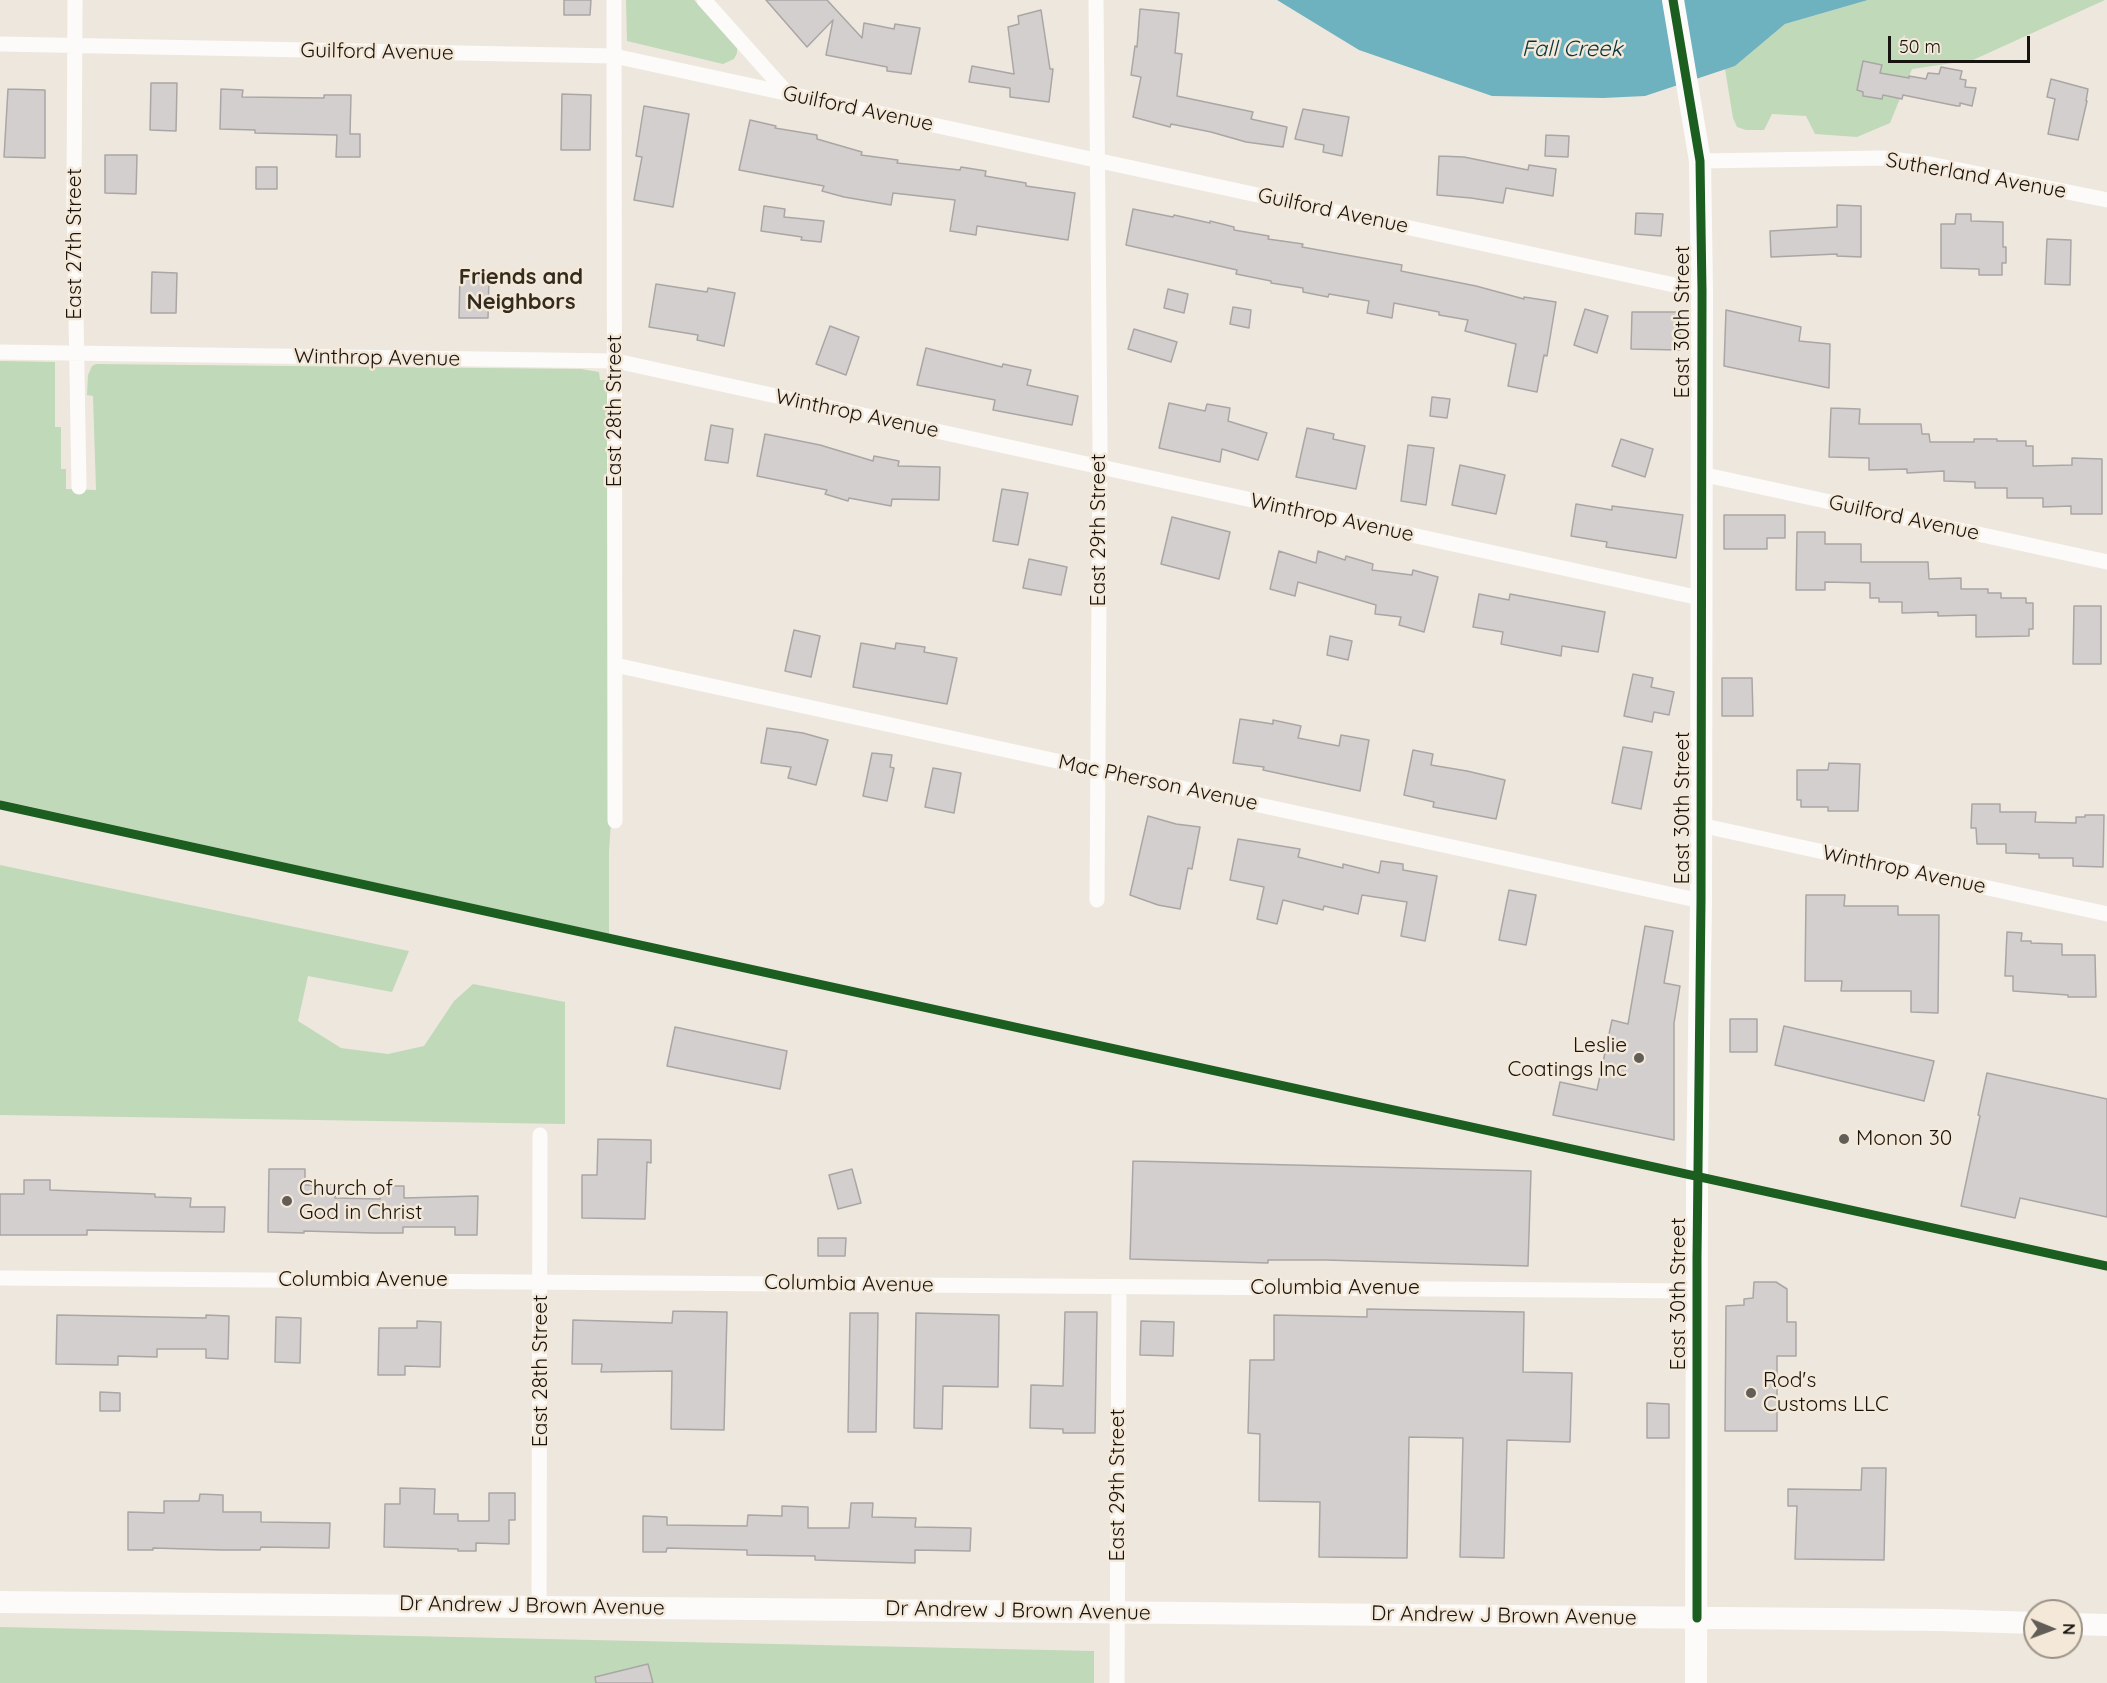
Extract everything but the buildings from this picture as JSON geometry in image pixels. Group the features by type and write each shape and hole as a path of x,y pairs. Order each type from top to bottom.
{"main road":[{"name":"East 30th Street","path":"1673,0 1700,161 1702,291 1696,1683"},
{"name":"Dr Andrew J Brown Avenue","path":"0,1602 1118,1611 2023,1623"},
{"path":"2083,1624 2107,1625"}],"street":[{"name":"East 27th Street","path":"75,0 75,354 79,487"},
{"name":"East 28th Street","path":"614,0 615,821"},
{"path":"704,0 787,93"},
{"path":"1096,0 1098,160"},
{"name":"Guilford Avenue","path":"0,44 614,56 1702,291"},
{"name":"Sutherland Avenue","path":"1700,161 1883,158 1930,164 2107,200"},
{"name":"East 29th Street","path":"1098,160 1098,900"},
{"name":"Winthrop Avenue","path":"0,352 616,361 1700,598"},
{"name":"Guilford Avenue","path":"1701,474 2107,562"},
{"name":"Mac Pherson Avenue","path":"615,665 1701,901"},
{"name":"Winthrop Avenue","path":"1700,825 2107,914"},
{"name":"East 28th Street","path":"539,1606 540,1135"},
{"name":"Columbia Avenue","path":"0,1278 1697,1291"},
{"name":"East 29th Street","path":"1117,1683 1119,1287"}],"green space":[{"path":"626,0 694,0 737,47 734,59 723,64 627,41"},
{"path":"1868,0 2105,0 1973,60 1912,69 1890,123 1857,137 1815,134 1806,116 1772,114 1764,130 1746,130 1737,127 1733,118 1725,69 1735,66 1785,24"},
{"path":"0,361 55,362 55,427 61,427 61,469 66,469 66,489 96,490 93,396 87,395 88,375 92,366 96,364 581,369 599,372 600,380 607,380 611,822 609,934 0,800"},
{"path":"0,865 409,951 392,992 308,976 298,1021 341,1048 388,1054 424,1046 454,1001 473,984 565,1002 565,1124 0,1115"},
{"path":"0,1627 1094,1651 1094,1683 0,1683"}],"water":[{"name":"Fall Creek","path":"1277,0 1868,0 1785,24 1735,66 1645,96 1603,98 1492,96 1359,50"}],"cycle path":[{"path":"1673,0 1700,161 1702,291 1697,1618"},
{"path":"0,805 2107,1266"}],"place":[{"name":"Leslie Coatings Inc","path":"1639,1058"},
{"name":"Monon 30","path":"1844,1139"},
{"name":"Church of God in Christ","path":"287,1201"},
{"name":"Rod's Customs LLC","path":"1751,1393"}],"district":[{"name":"Friends and Neighbors","path":"521,290"}]}
